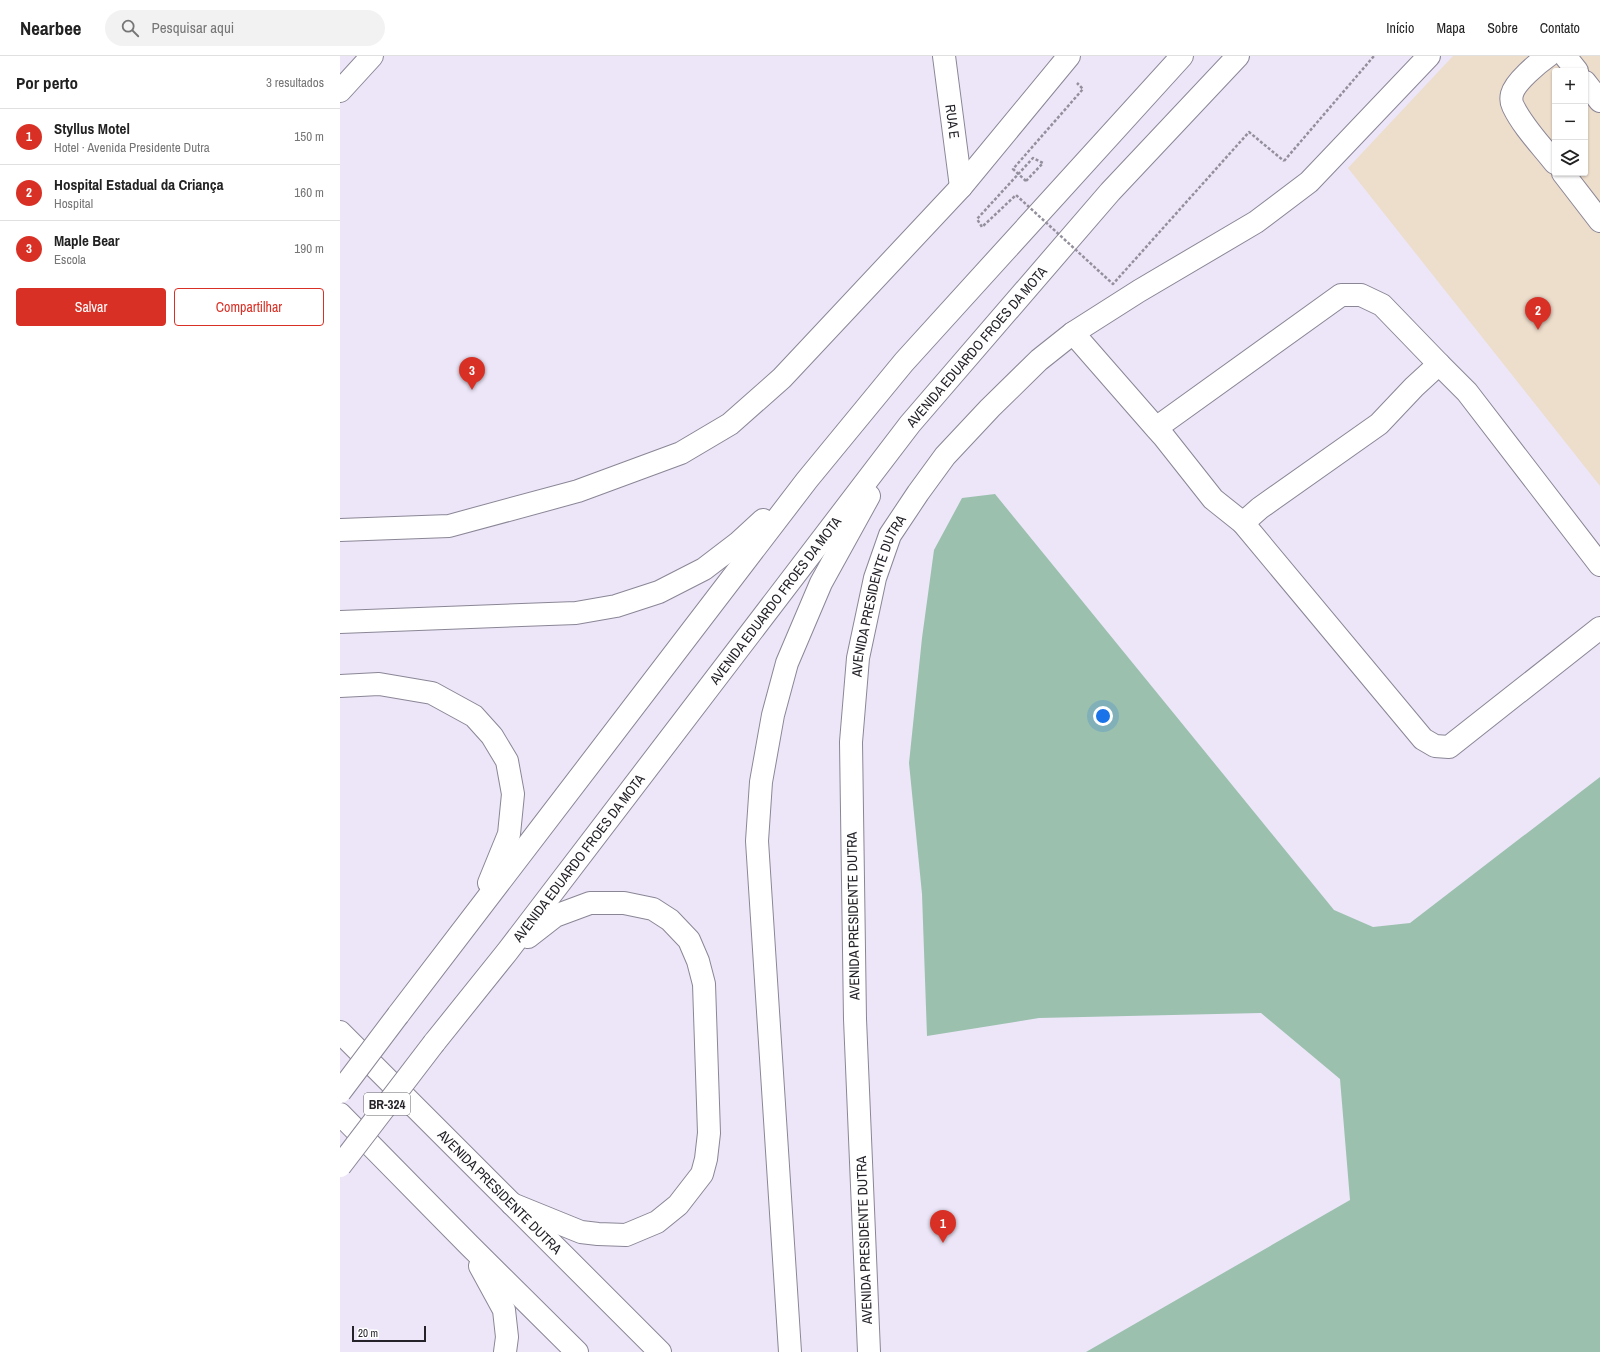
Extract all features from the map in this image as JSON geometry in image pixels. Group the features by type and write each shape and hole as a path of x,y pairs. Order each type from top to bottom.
{"main road":[{"path":"340,91 372,56"},
{"name":"RUA E","path":"944,56 961,188"},
{"path":"478,910 807,480 904,362 1182,56"},
{"name":"AVENIDA EDUARDO FROES DA MOTA","path":"340,1166 434,1042 507,952 910,424 1110,192 1238,56"},
{"name":"AVENIDA PRESIDENTE DUTRA","path":"869,1352 855,1019 850,742 858,658 875,578 890,535 945,456 1038,360 1073,333 1146,287 1256,222 1309,182 1429,56"},
{"path":"1548,56 1532,67 1513,92 1511,98 1512,105 1524,123 1552,159"},
{"path":"1565,56 1575,68"},
{"path":"340,530 449,526 578,491 680,453 730,424 782,378 961,188 1064,62"},
{"path":"1588,86 1600,101"},
{"path":"1565,176 1600,221"},
{"path":"1156,428 1341,295 1361,296 1382,305 1467,392 1600,565"},
{"path":"1073,333 1156,428 1214,499 1242,523 1423,739 1435,746 1449,746 1600,628"},
{"path":"1242,523 1260,508 1379,424 1414,387 1439,364"},
{"path":"790,1352 758,841 761,782 773,715 787,663 821,583 910,424"},
{"path":"340,622 576,614 616,606 659,592 704,569 738,543 807,480"},
{"path":"340,686 379,684 432,693 474,716 492,736 507,761 512,794 509,834 478,910"},
{"path":"507,952 555,916 590,903 624,903 653,910 670,920 689,940 698,961 704,984 709,1133 706,1159 702,1174 678,1205 657,1222 626,1235 580,1232 512,1204"},
{"name":"BR-324","path":"340,1092 478,910"},
{"name":"AVENIDA PRESIDENTE DUTRA","path":"340,1032 660,1352"},
{"path":"340,1114 469,1245 578,1352"},
{"path":"469,1245 504,1310 507,1337 506,1352"}],"path":[{"path":"1064,62 1083,89 1013,169 1026,181 1043,163 1032,158 977,219 982,227 1016,196 1113,284 1249,132 1284,161 1374,56"}],"shaded area":[{"path":"1453,56 1600,56 1600,486 1348,168"}],"green space":[{"path":"995,494 1334,910 1373,927 1410,923 1600,777 1600,1352 1086,1352 1350,1200 1340,1079 1261,1013 1039,1018 927,1036 922,894 909,763 922,638 934,550 962,498"}],"place":[{"name":"Hospital Estadual da Criança","path":"1538,330"},
{"name":"Maple Bear","path":"472,390"},
{"name":"Styllus Motel","path":"943,1243"}]}
